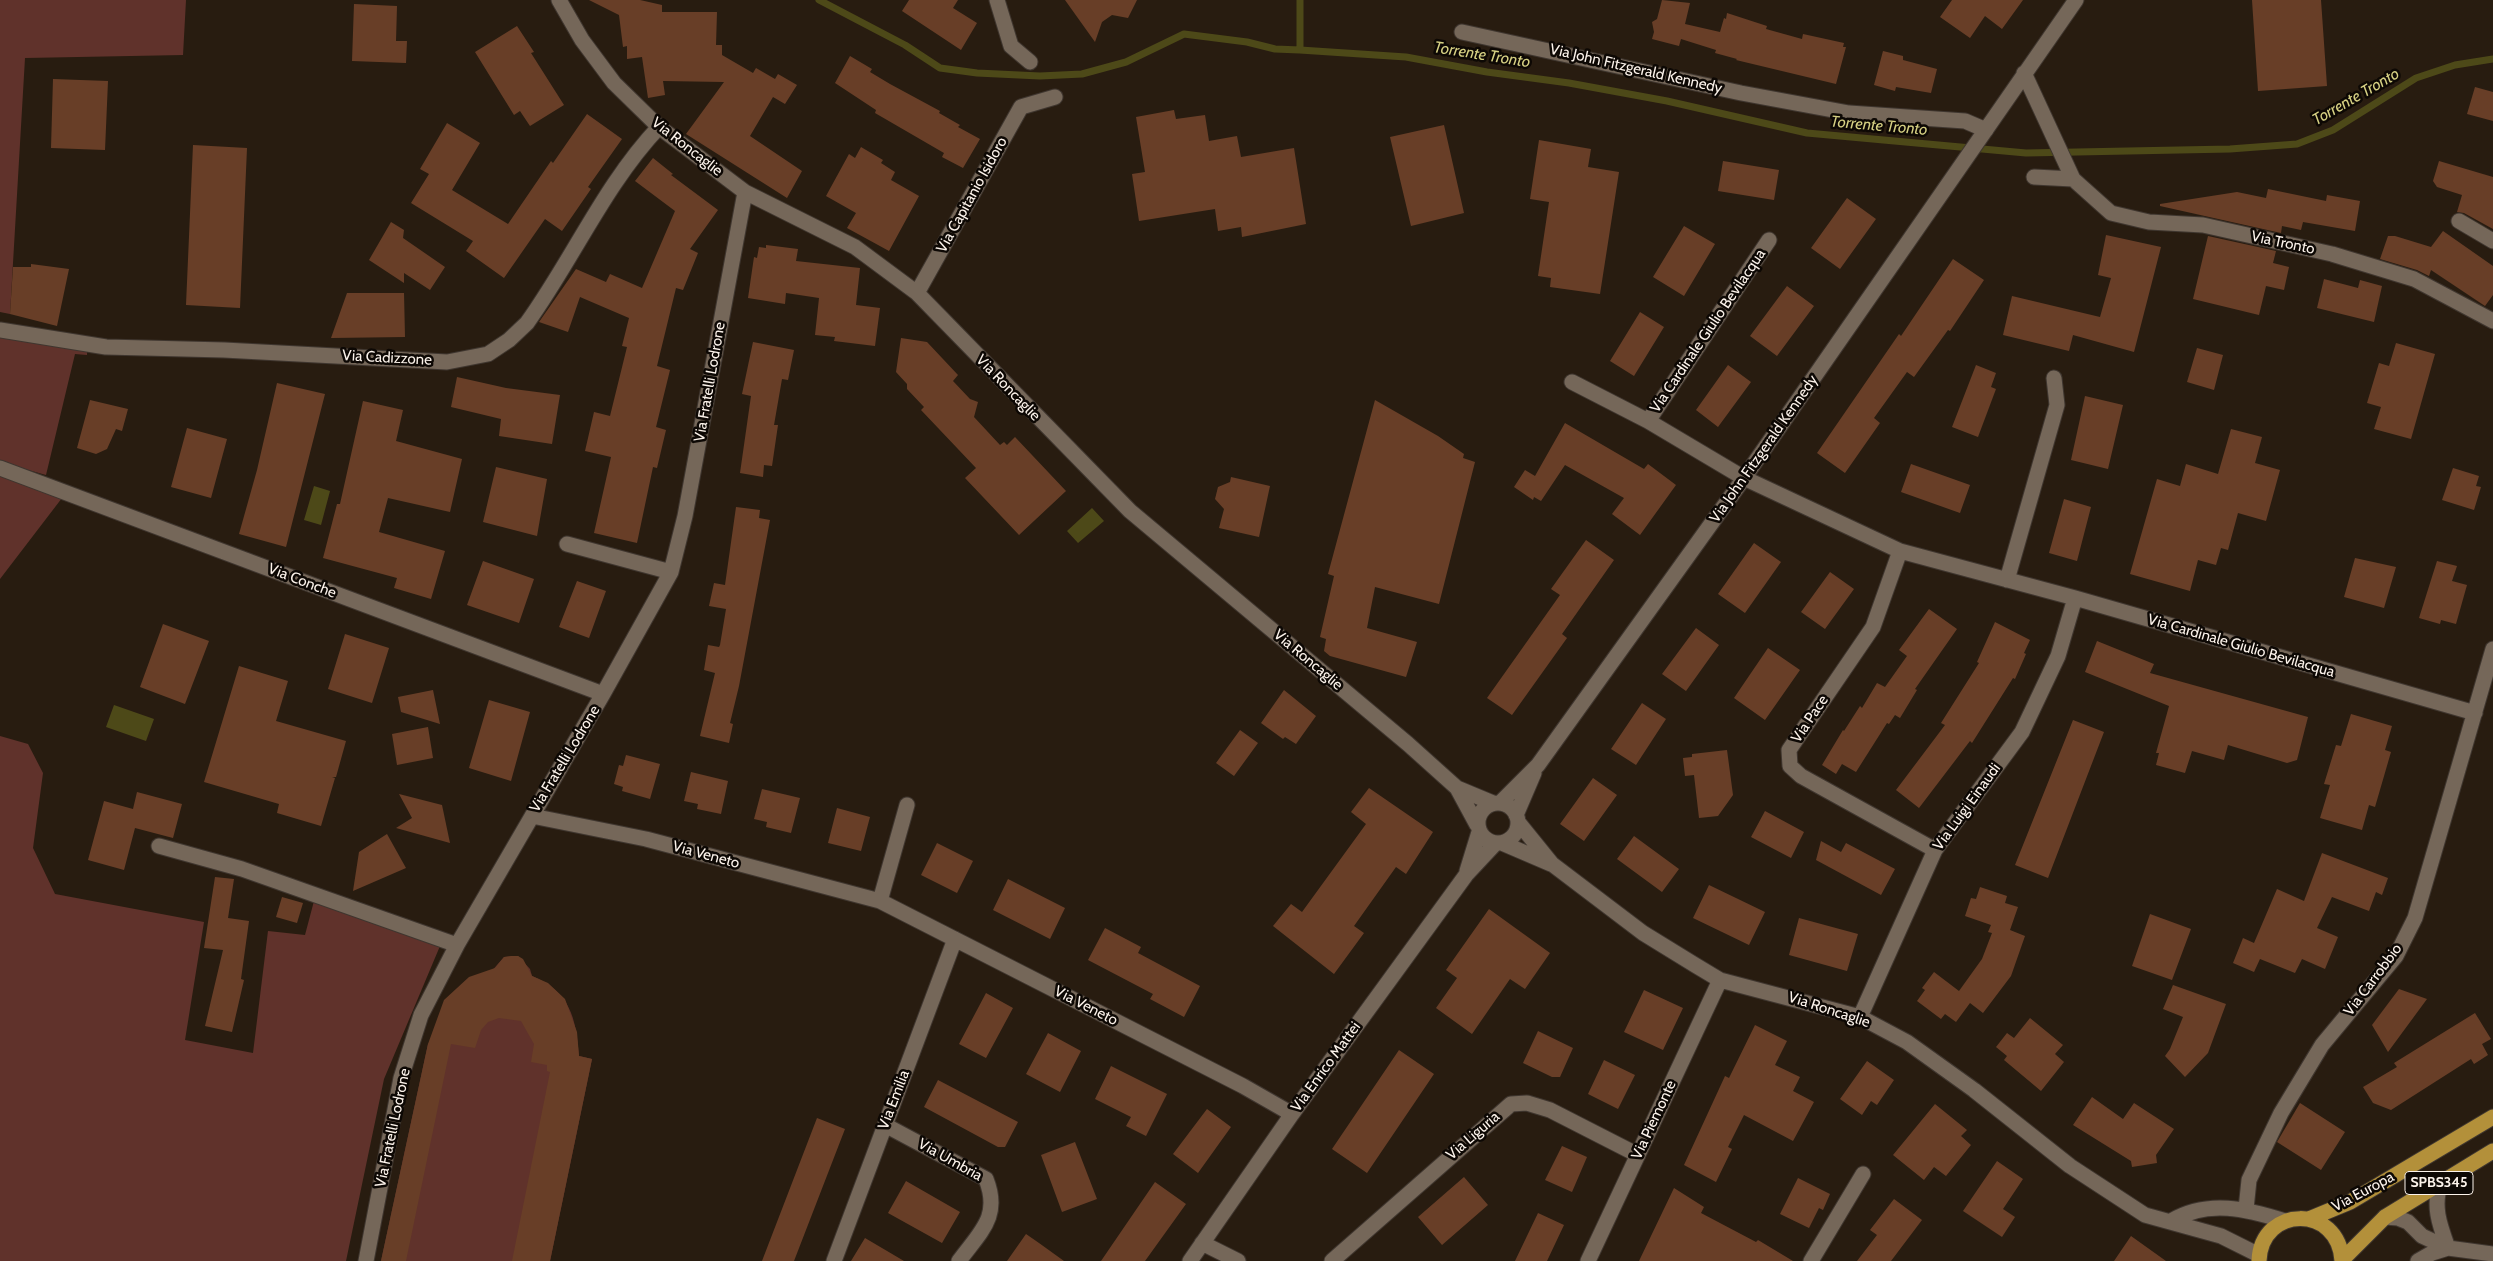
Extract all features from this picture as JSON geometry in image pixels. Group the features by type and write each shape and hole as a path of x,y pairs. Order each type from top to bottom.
{"main road":[{"name":"Via Europa","path":"2285,1221 2309,1219 2350,1202 2493,1117"},
{"name":"Via Europa","path":"2342,1260 2385,1218 2493,1151"},
{"name":"Via Europa","path":"2309,1219 2329,1229 2341,1248 2342,1260"},
{"path":"2259,1258 2263,1241 2272,1229 2285,1221"}],"street":[{"name":"Via Roncaglie","path":"559,0 582,40 614,83 659,127 745,192 855,247 917,293 1130,511 1400,738 1486,815"},
{"path":"997,0 1011,46 1030,62"},
{"name":"Via John Fitzgerald Kennedy","path":"1486,815 1538,765 1744,478 2076,0"},
{"name":"Via John Fitzgerald Kennedy","path":"1462,32 1741,93 1839,112 1965,121 1985,132"},
{"path":"2024,73 2070,172 2034,177"},
{"name":"Via Capitanio Isidoro","path":"917,293 1021,107 1032,98 1056,97"},
{"name":"Via Cadizzone","path":"0,330 106,347 234,350 447,362 488,354 509,340 527,323 619,179 645,142 659,127"},
{"name":"Via Tronto","path":"2070,172 2111,213 2149,222 2203,225 2332,254 2414,279 2493,321"},
{"name":"Via Fratelli Lodrone","path":"366,1261 401,1078 422,1015 457,945 603,694 671,572 685,516 745,192"},
{"path":"2459,220 2493,241"},
{"name":"Via Cardinale Giulio Bevilacqua","path":"1648,421 1769,240"},
{"path":"2007,580 2057,405 2054,378"},
{"name":"Via Cardinale Giulio Bevilacqua","path":"1572,382 1648,421 1744,478 1900,551 2075,598 2474,713"},
{"name":"Via Conche","path":"0,468 603,694"},
{"path":"567,544 671,572"},
{"name":"Via Pace","path":"1900,551 1873,627 1789,750 1790,766 1801,776 1934,850"},
{"name":"Via Luigi Einaudi","path":"1860,1017 1934,850 2022,732 2058,656 2075,598"},
{"name":"Via Carrobbio","path":"2246,1209 2249,1180 2286,1105 2322,1045 2396,956 2415,918 2493,649"},
{"name":"Via John Fitzgerald Kennedy","path":"1509,832 1538,765"},
{"name":"Via Roncaglie","path":"1457,788 1486,815"},
{"path":"880,901 907,805"},
{"path":"1510,807 1509,832 1485,840 1486,815 1510,807"},
{"name":"Via Enrico Mattei","path":"1466,874 1486,815"},
{"name":"Via Veneto","path":"532,816 646,839 880,901 1243,1086 1292,1114"},
{"name":"Via Roncaglie","path":"1509,832 1642,933 1720,980 1860,1017 1907,1042 1974,1090 2070,1166 2145,1215 2221,1236 2259,1258"},
{"name":"Via Roncaglie","path":"1509,832 1552,864"},
{"name":"Via Enrico Mattei","path":"1190,1261 1292,1114 1466,874 1509,832"},
{"path":"159,846 242,869 457,945"},
{"name":"Via Emilia","path":"834,1261 955,939"},
{"name":"Via Piemonte","path":"1588,1261 1720,980"},
{"name":"Via Liguria","path":"1332,1261 1511,1104 1527,1103 1550,1110 1638,1155"},
{"name":"Via Umbria","path":"885,1125 986,1179 993,1196 990,1218 959,1261"},
{"path":"1811,1261 1863,1174"},
{"path":"2441,1182 2437,1193 2436,1206 2439,1224 2448,1248"},
{"path":"2171,1221 2195,1210 2220,1208 2246,1209 2285,1221"},
{"path":"2385,1218 2398,1218 2408,1222 2422,1236 2448,1248 2493,1254"},
{"path":"1202,1243 1238,1261"},
{"path":"2418,1261 2432,1253 2448,1248"}],"shaded area":[{"path":"0,0 186,0 183,55 25,58 10,314 0,312"},
{"path":"0,334 87,351 87,355 75,354 46,475 0,462"},
{"path":"0,475 62,498 0,579"},
{"path":"314,486 330,491 321,525 304,520"},
{"path":"1092,508 1104,521 1078,543 1067,531"},
{"path":"114,705 154,719 146,741 106,727"},
{"path":"0,736 28,744 43,773 33,848 55,894 204,922 185,1040 253,1053 268,931 305,935 314,901 440,946 384,1079 346,1261 0,1261"},
{"path":"518,956 530,969 532,976 545,982 563,998 573,1018 579,1056 592,1059 550,1261 381,1261 428,1044 504,957"}],"building":[{"path":"589,0 640,0 662,5 662,12 717,12 716,45 722,45 722,55 753,73 756,68 775,79 778,74 797,85 785,104 773,97 750,136 802,171 787,198 686,134 724,82 663,81 665,95 648,98 642,57 627,59 627,46 623,47 619,15"},
{"path":"909,0 958,0 953,8 977,23 961,50 902,11"},
{"path":"1065,0 1137,0 1128,18 1112,15 1102,22 1095,42"},
{"path":"1662,0 1690,3 1685,24 1720,32 1727,13 1767,26 1766,29 1802,39 1803,34 1844,43 1843,47 1846,47 1836,84 1736,60 1715,53 1716,50 1681,39 1679,46 1652,39 1654,32 1652,22 1657,19"},
{"path":"1952,0 2023,0 2002,29 1985,16 1970,38 1940,17"},
{"path":"2252,0 2321,0 2327,86 2258,91"},
{"path":"354,4 397,6 396,41 407,41 406,63 352,61"},
{"path":"517,26 534,52 531,53 564,105 530,126 520,111 514,115 475,52"},
{"path":"1883,51 1903,56 1903,60 1937,69 1931,93 1896,87 1895,91 1874,85"},
{"path":"850,56 872,69 870,72 940,111 939,113 960,125 958,127 980,139 963,168 942,157 944,153 875,113 876,110 835,83"},
{"path":"53,79 108,81 105,150 51,148"},
{"path":"2475,87 2493,92 2493,121 2467,114"},
{"path":"1174,110 1176,119 1205,115 1209,141 1237,136 1241,157 1294,148 1306,224 1242,237 1241,227 1218,231 1215,209 1139,221 1132,174 1145,172 1136,117"},
{"path":"587,114 622,139 588,187 591,189 562,231 545,219 504,278 466,251 473,241 411,203 429,174 420,169 447,123 480,143 452,190 508,224 551,161 553,163"},
{"path":"1444,125 1464,213 1411,226 1390,137"},
{"path":"1539,140 1591,149 1588,167 1619,172 1600,294 1550,287 1551,278 1538,276 1549,202 1530,199"},
{"path":"193,145 247,148 240,308 186,305"},
{"path":"861,147 883,160 881,163 895,172 891,180 919,196 889,251 847,228 856,213 826,196 849,154 855,158"},
{"path":"653,158 673,174 671,175 718,210 690,249 698,253 683,290 676,288 657,366 670,370 656,427 666,430 657,468 653,467 637,543 594,533 611,457 585,451 594,412 610,416 627,347 622,346 629,318 580,297 568,332 539,322 576,269 606,282 610,274 642,288 675,211 635,181"},
{"path":"1723,161 1779,170 1774,200 1718,191"},
{"path":"2439,161 2493,177 2493,229 2464,213 2457,212 2462,195 2437,187 2433,181"},
{"path":"2268,189 2326,201 2327,195 2360,201 2355,231 2303,222 2301,230 2282,226 2281,233 2160,206 2160,204 2237,192 2266,198"},
{"path":"1847,198 1876,219 1840,269 1811,248"},
{"path":"391,222 404,230 403,238 445,267 430,290 404,273 404,283 369,260"},
{"path":"1684,226 1715,244 1684,296 1653,277"},
{"path":"2443,231 2493,266 2493,295 2485,306 2431,270 2429,276 2417,270 2380,259 2388,236 2395,236 2431,247"},
{"path":"2106,235 2161,247 2134,352 2073,335 2069,351 2003,335 2012,296 2100,317 2111,278 2098,275"},
{"path":"2208,236 2276,251 2273,263 2289,267 2284,290 2266,286 2259,315 2193,299"},
{"path":"766,245 798,249 796,261 860,268 856,305 880,308 875,346 834,341 835,337 815,335 819,298 786,293 785,304 748,298 754,257 757,258 759,247 766,248"},
{"path":"1953,259 1984,280 1950,331 1948,330 1914,377 1907,372 1874,418 1880,423 1845,473 1817,453 1899,334 1901,336"},
{"path":"31,264 69,269 57,326 10,314 13,267 31,267"},
{"path":"2324,279 2358,288 2360,280 2382,286 2374,322 2317,308"},
{"path":"1787,286 1814,306 1777,356 1750,336"},
{"path":"347,293 404,293 405,337 331,338"},
{"path":"1640,312 1664,327 1634,376 1610,361"},
{"path":"901,338 927,342 958,375 953,381 970,399 978,402 974,417 1000,445 1004,442 1007,445 1015,437 1066,491 1019,535 965,478 976,468 921,410 924,407 907,389 907,384 896,372"},
{"path":"753,342 794,350 788,380 782,379 774,425 778,425 772,466 764,465 763,477 740,473 751,396 742,394"},
{"path":"2396,343 2435,354 2411,439 2374,429 2381,407 2367,403 2379,363 2389,366"},
{"path":"2197,348 2223,355 2214,390 2187,382"},
{"path":"1728,365 1751,382 1718,427 1696,410"},
{"path":"1976,365 1996,373 1991,387 1996,389 1978,437 1952,427"},
{"path":"457,377 506,388 560,395 552,444 499,436 501,419 451,407"},
{"path":"277,383 325,394 286,547 239,534 257,470"},
{"path":"2085,396 2123,405 2108,469 2071,460"},
{"path":"90,400 128,409 122,431 116,429 107,449 96,454 77,448"},
{"path":"1375,400 1438,436 1464,454 1463,458 1475,462 1439,604 1375,587 1367,628 1417,642 1406,677 1330,656 1324,651 1326,639 1320,637 1334,576 1328,574"},
{"path":"363,401 403,410 396,441 462,459 450,512 388,498 379,532 445,551 431,599 394,588 397,578 323,558 337,504 340,504"},
{"path":"1565,423 1644,469 1648,464 1676,485 1640,535 1612,514 1624,498 1565,465 1541,501 1534,497 1533,500 1514,487 1525,470 1535,476"},
{"path":"187,428 227,439 211,498 171,487"},
{"path":"2231,429 2262,437 2255,463 2280,470 2266,521 2238,513 2228,550 2221,548 2216,565 2198,560 2190,591 2130,574 2157,479 2180,486 2186,464 2218,474"},
{"path":"1911,464 1970,485 1960,513 1901,492"},
{"path":"496,467 547,479 537,536 483,522"},
{"path":"2453,468 2479,476 2476,486 2481,487 2474,510 2442,500"},
{"path":"1231,477 1270,486 1259,537 1219,528 1224,509 1215,499 1218,487 1230,482"},
{"path":"2064,499 2091,507 2077,561 2049,553"},
{"path":"736,507 760,510 759,518 770,520 739,686 730,723 733,724 729,743 700,736 715,673 704,670 708,645 719,647 720,645 726,609 709,606 714,583 725,585"},
{"path":"1586,540 1614,560 1562,634 1567,638 1512,715 1487,698 1560,595 1551,589"},
{"path":"1754,543 1781,562 1745,613 1718,594"},
{"path":"2355,558 2396,567 2384,608 2344,597"},
{"path":"483,561 534,579 519,623 467,605"},
{"path":"2437,561 2457,566 2452,581 2467,585 2456,624 2441,620 2440,624 2419,618"},
{"path":"1830,572 1854,589 1825,629 1801,612"},
{"path":"577,581 606,591 589,638 559,627"},
{"path":"1929,609 1957,629 1915,689 1917,690 1900,718 1895,715 1889,724 1887,723 1856,772 1842,764 1836,774 1822,765 1843,730 1860,706 1862,708 1877,683 1885,687 1907,656 1899,650"},
{"path":"1995,622 2030,640 2024,653 2026,654 2015,679 2013,678 1972,743 1970,741 1919,808 1896,790 1945,725 1941,723 1979,663 1977,662"},
{"path":"163,624 209,641 185,704 140,687"},
{"path":"1696,628 1719,645 1686,691 1662,674"},
{"path":"345,634 389,648 372,703 328,689"},
{"path":"2097,641 2154,664 2150,673 2308,717 2297,760 2287,763 2228,745 2224,760 2192,751 2185,773 2156,765 2159,753 2156,753 2169,706 2085,672"},
{"path":"1768,648 1800,670 1765,720 1734,698"},
{"path":"239,666 288,681 276,721 346,741 336,777 332,777 335,778 321,826 277,813 279,804 204,782"},
{"path":"433,690 440,724 401,712 398,697"},
{"path":"1284,690 1316,716 1296,744 1285,737 1283,739 1261,723"},
{"path":"489,700 530,712 511,781 469,768"},
{"path":"1642,703 1666,719 1636,765 1611,749"},
{"path":"2351,714 2392,726 2385,750 2391,752 2375,807 2369,805 2362,830 2320,818 2330,785 2324,784 2336,745 2341,746"},
{"path":"2073,720 2104,732 2048,878 2015,865"},
{"path":"428,727 433,758 397,765 392,734"},
{"path":"1240,730 1258,743 1234,776 1216,763"},
{"path":"1727,750 1733,795 1718,816 1699,818 1694,775 1685,776 1683,758 1692,757 1692,754"},
{"path":"626,755 660,764 650,799 622,791 623,787 614,784 619,765 623,766"},
{"path":"691,772 728,781 721,814 697,809 698,804 684,801"},
{"path":"1593,778 1617,795 1584,841 1560,824"},
{"path":"1369,788 1433,832 1406,874 1396,867 1354,926 1364,933 1334,974 1273,926 1291,904 1302,912 1366,824 1351,812"},
{"path":"762,789 800,798 791,833 766,827 767,822 754,819"},
{"path":"137,792 182,804 173,838 135,828 124,870 88,860 104,801 133,809"},
{"path":"399,794 442,805 450,843 396,828 412,818"},
{"path":"837,808 870,817 861,851 828,843"},
{"path":"1765,811 1804,832 1791,858 1751,837"},
{"path":"387,834 406,868 353,891 359,852"},
{"path":"1634,836 1679,869 1662,892 1617,859"},
{"path":"1821,841 1841,852 1846,843 1895,869 1881,895 1816,860"},
{"path":"937,843 973,861 957,893 921,875"},
{"path":"2322,853 2388,878 2382,895 2376,892 2369,911 2332,897 2317,928 2338,937 2325,969 2302,959 2295,973 2260,959 2254,972 2233,963 2243,938 2254,943 2277,889 2304,901"},
{"path":"215,877 234,879 228,918 249,921 241,979 244,980 232,1032 205,1026 223,950 204,948"},
{"path":"1008,879 1065,908 1050,939 993,910"},
{"path":"1709,885 1765,912 1749,945 1693,918"},
{"path":"1980,887 2007,896 2005,903 2018,907 2010,930 2025,936 2011,976 1983,1013 1970,1003 1956,1022 1945,1014 1941,1019 1917,1001 1925,990 1922,988 1934,972 1959,991 1982,959 1992,933 1988,932 1991,925 1965,916 1971,898 1976,899"},
{"path":"282,897 303,903 297,923 276,917"},
{"path":"1489,909 1550,953 1525,989 1510,979 1472,1034 1436,1008 1457,978 1446,970"},
{"path":"2150,914 2191,929 2172,980 2132,966"},
{"path":"1799,918 1858,934 1847,971 1789,955"},
{"path":"1105,928 1141,947 1138,953 1200,986 1184,1017 1150,999 1153,994 1088,960"},
{"path":"518,956 523,959 532,976 548,983 565,999 577,1032 579,1056 592,1059 550,1261 512,1261 550,1072 547,1071 547,1065 531,1062 534,1044 521,1021 499,1018 488,1022 481,1030 475,1048 451,1044 406,1261 381,1261 428,1044 444,1000 469,977 495,968 504,957"},
{"path":"2173,985 2226,1004 2208,1053 2185,1077 2165,1056 2170,1049 2183,1017 2163,1009"},
{"path":"2399,989 2427,999 2388,1052 2372,1025"},
{"path":"1644,990 1683,1008 1663,1050 1624,1032"},
{"path":"986,993 1013,1008 986,1058 959,1044"},
{"path":"2475,1013 2491,1039 2482,1044 2488,1055 2474,1064 2471,1059 2391,1110 2373,1103 2363,1087 2397,1067 2394,1063"},
{"path":"2030,1018 2063,1045 2055,1054 2064,1062 2041,1091 2004,1060 2007,1056 1996,1047 2007,1033 2014,1038"},
{"path":"1755,1025 1787,1041 1775,1065 1800,1077 1793,1091 1814,1102 1793,1141 1744,1115 1728,1147 1732,1149 1716,1182 1684,1165 1725,1076 1729,1078"},
{"path":"1538,1031 1573,1048 1560,1077 1552,1077 1523,1063"},
{"path":"1048,1033 1081,1051 1060,1092 1026,1074"},
{"path":"1399,1050 1434,1074 1367,1173 1332,1149"},
{"path":"1604,1060 1635,1075 1618,1109 1588,1094"},
{"path":"1867,1061 1894,1080 1877,1105 1871,1101 1862,1115 1840,1099"},
{"path":"1111,1066 1167,1094 1146,1136 1126,1126 1131,1117 1095,1099"},
{"path":"938,1080 1018,1122 1005,1147 998,1147 924,1107"},
{"path":"2092,1097 2123,1119 2134,1103 2174,1129 2156,1155 2157,1163 2132,1167 2131,1161 2073,1125"},
{"path":"2300,1103 2345,1132 2321,1170 2277,1142"},
{"path":"1935,1104 1967,1130 1961,1136 1971,1145 1946,1176 1934,1167 1924,1180 1893,1155"},
{"path":"1207,1109 1231,1127 1198,1173 1173,1154"},
{"path":"817,1118 845,1129 794,1261 762,1261"},
{"path":"1075,1142 1097,1199 1062,1212 1041,1155"},
{"path":"1562,1146 1587,1157 1572,1192 1545,1180"},
{"path":"1997,1161 2023,1179 2003,1209 2015,1217 2002,1237 1963,1211"},
{"path":"1464,1177 1488,1205 1442,1245 1418,1217"},
{"path":"1798,1178 1830,1194 1823,1210 1819,1208 1809,1228 1780,1214"},
{"path":"906,1181 960,1212 942,1243 888,1213"},
{"path":"1155,1182 1186,1204 1145,1261 1101,1261"},
{"path":"1674,1188 1704,1207 1701,1213 1756,1242 1758,1240 1793,1261 1639,1261"},
{"path":"1894,1199 1922,1220 1891,1261 1857,1261 1877,1235 1870,1230"},
{"path":"1538,1213 1564,1225 1547,1261 1515,1261"},
{"path":"1026,1234 1039,1243 1064,1261 1007,1261"},
{"path":"2131,1236 2166,1261 2114,1261"},
{"path":"865,1238 904,1261 851,1261"}],"waterway":[{"path":"819,0 905,45 940,68 977,73 1040,76 1082,74 1126,62 1184,34 1247,42 1275,49 1300,50"},
{"name":"Torrente Tronto","path":"1300,0 1300,50 1406,57 1487,72 1569,83 1667,101 1807,133 2026,153 2230,149 2297,144 2333,130 2416,78 2455,65 2493,59"}]}
